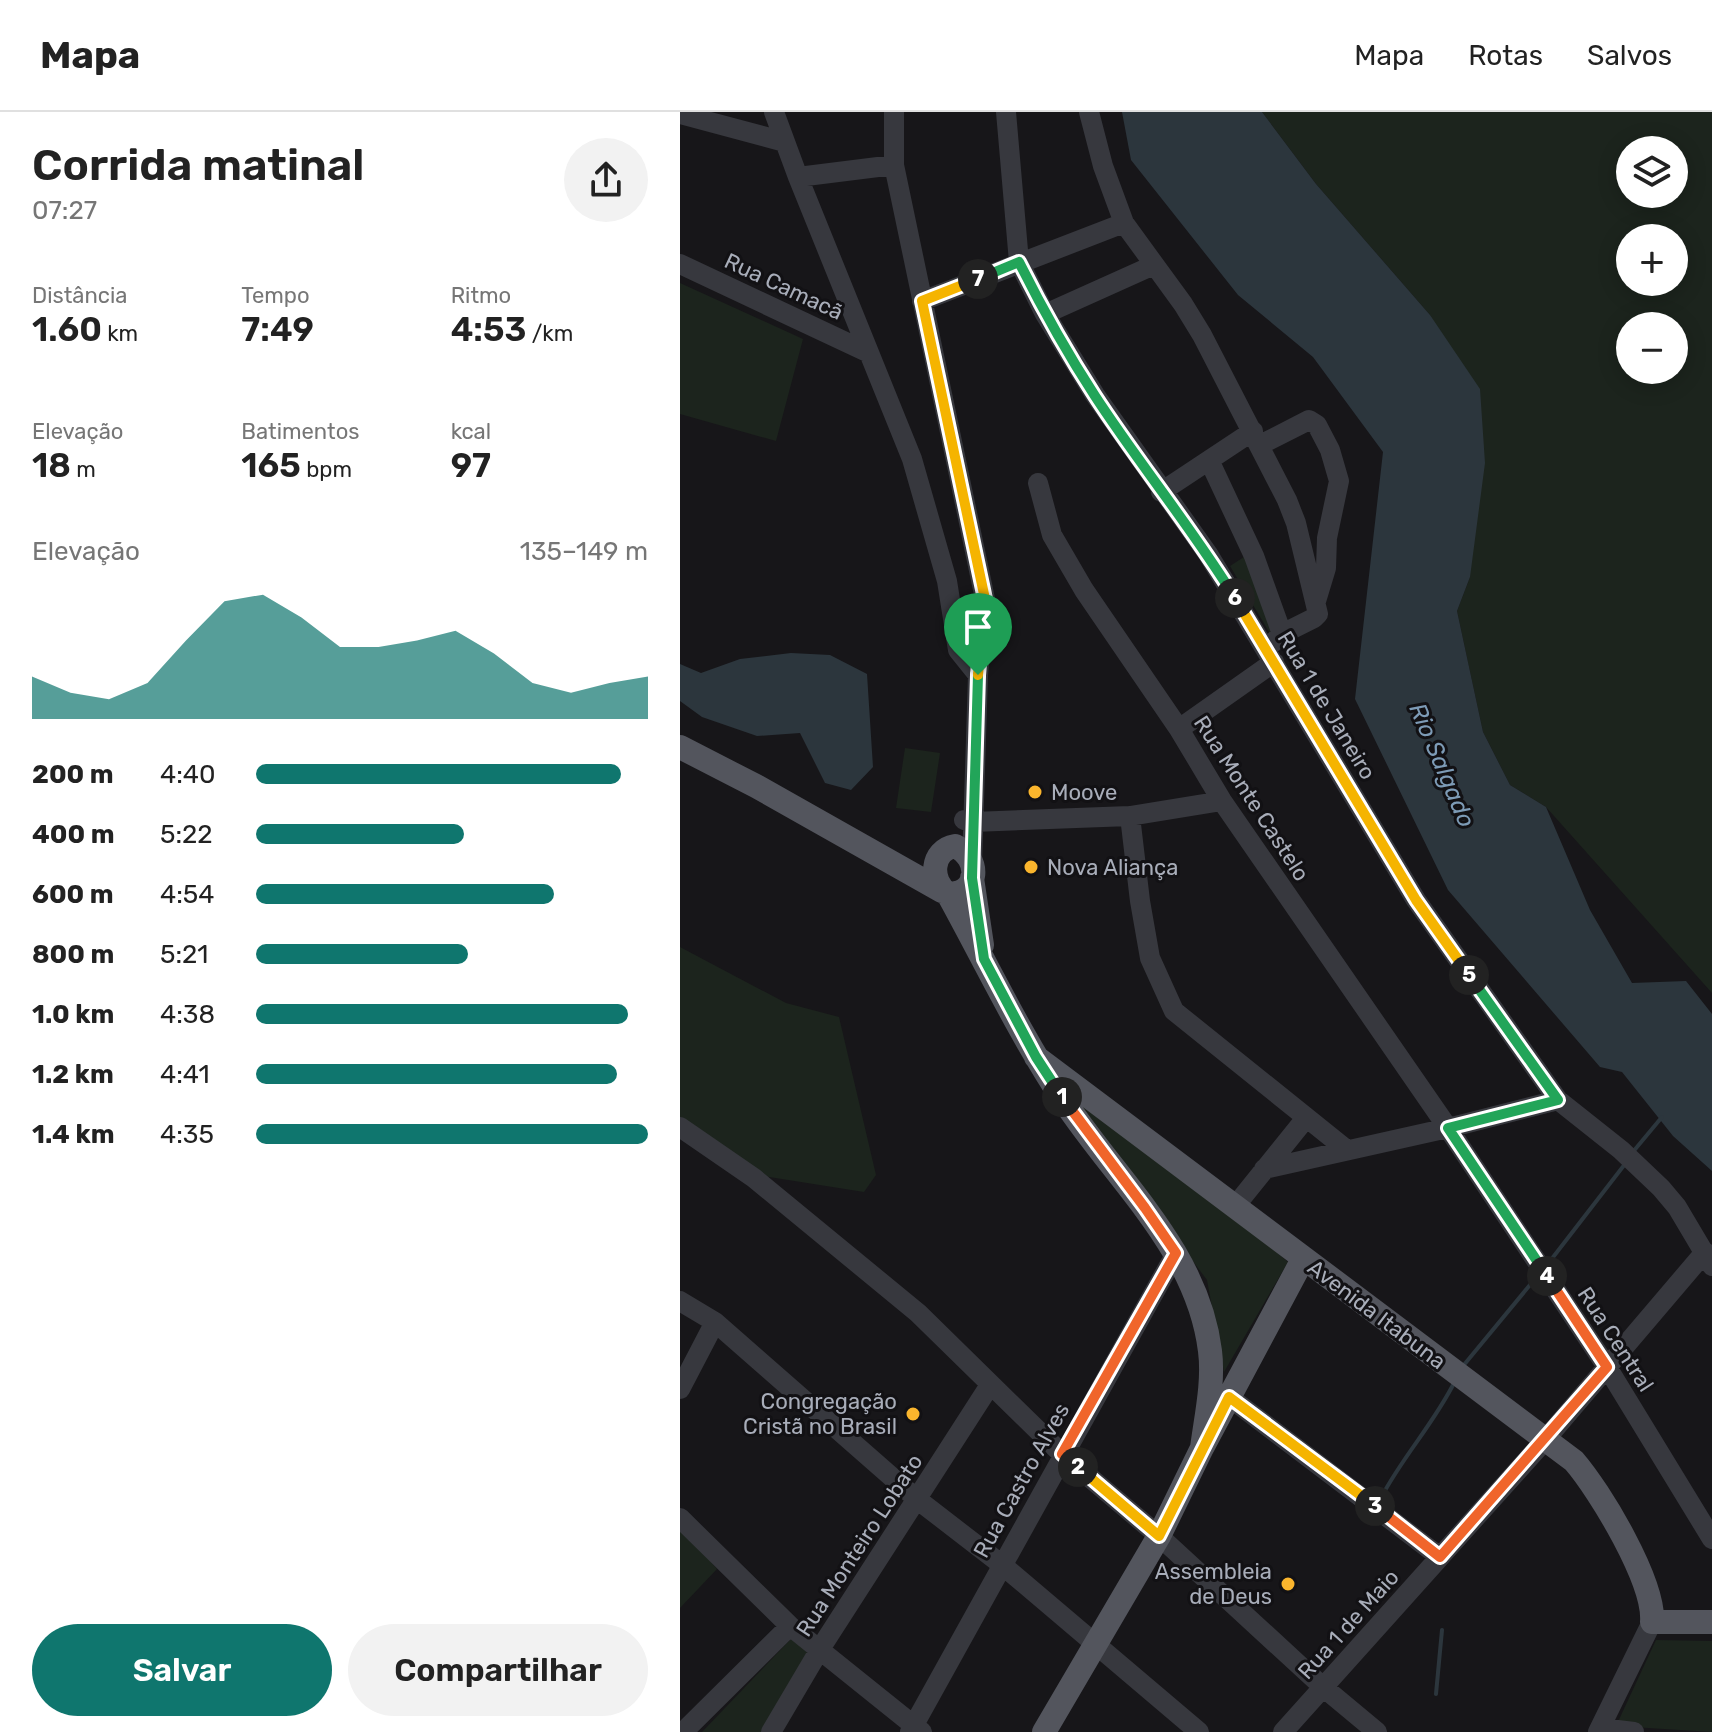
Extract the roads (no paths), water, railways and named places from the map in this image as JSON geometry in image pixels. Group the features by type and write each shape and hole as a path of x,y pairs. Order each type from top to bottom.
{"main road":[{"path":"680,747 945,892 963,892 968,888 972,871"},
{"path":"882,855 960,848 968,856 984,959"},
{"path":"943,851 935,874 1036,1057 1076,1119 1176,1253 1198,1300 1211,1352 1202,1448"},
{"name":"Avenida Itabuna","path":"1036,1057 1574,1461 1606,1507 1649,1591 1652,1622"},
{"path":"1044,1732 1159,1536 1202,1448 1303,1259"},
{"path":"1652,1622 1712,1622"}],"street":[{"path":"774,112 912,459 947,581 958,650 978,675"},
{"path":"894,112 894,165 985,599 978,675 974,793 967,821 972,871"},
{"path":"1006,112 1019,262"},
{"path":"1089,112 1103,166 1124,223 1196,324 1256,438 1296,523 1316,601 1317,616 1282,634 1270,655 1179,729"},
{"path":"680,114 785,142"},
{"path":"798,177 894,165"},
{"path":"922,301 1124,223"},
{"name":"Rua 1 de Janeiro","path":"1019,262 1045,314 1095,395 1208,554 1416,900 1558,1100 1629,1157 1677,1207 1708,1259"},
{"name":"Rua Camacã","path":"680,264 867,352"},
{"path":"1045,314 1154,265"},
{"path":"1161,492 1209,460 1256,438 1309,420 1317,425 1330,450 1339,481 1327,538 1326,568 1316,601"},
{"path":"1209,460 1254,556 1282,634"},
{"name":"Rua Monte Castelo","path":"1038,483 1044,512 1064,557 1179,729 1222,801 1448,1128"},
{"path":"943,851 967,821 1130,816 1222,801"},
{"path":"1130,816 1150,958 1174,1011 1347,1150"},
{"path":"1264,1169 1558,1100"},
{"path":"1236,1205 1306,1118"},
{"path":"680,1127 754,1178 918,1313 1062,1454 1159,1536 1323,1687 1377,1732"},
{"name":"Rua Central","path":"1448,1128 1607,1367 1712,1539"},
{"name":"Rua Castro Alves","path":"915,1730 1001,1564 1176,1253"},
{"name":"Rua 1 de Maio","path":"1283,1732 1607,1367 1708,1259"},
{"path":"680,1301 715,1322 918,1500 1001,1564 1199,1732"},
{"path":"680,1389 715,1322"},
{"name":"Rua Monteiro Lobato","path":"771,1732 820,1649 990,1385"},
{"path":"1229,1397 1440,1557"},
{"path":"680,1518 790,1626 915,1730"},
{"path":"1634,1732 1599,1730 1652,1622"},
{"path":"683,1732 790,1626"}],"water":[{"name":"Rio Salgado","path":"1122,112 1262,112 1316,184 1430,315 1480,389 1485,463 1470,577 1457,611 1483,732 1510,785 1546,807 1590,910 1632,983 1686,981 1712,1014 1712,1171 1673,1136 1622,1072 1600,1067 1448,890 1355,699 1383,452 1313,357 1238,295 1131,160"},
{"path":"791,653 830,655 867,674 873,767 851,790 825,783 800,733 757,736 702,717 680,701 680,664 701,673 740,659"}],"waterway":[{"path":"1632,1153 1662,1117"},
{"path":"1547,1265 1625,1164"},
{"path":"1463,1366 1539,1274"},
{"path":"1382,1496 1455,1381"},
{"path":"1436,1694 1442,1630"}],"place":[{"name":"Moove","path":"1035,792"},
{"name":"Nova Aliança","path":"1031,867"},
{"name":"Congregação Cristã no Brasil","path":"913,1414"},
{"name":"Assembleia de Deus","path":"1288,1584"}]}
